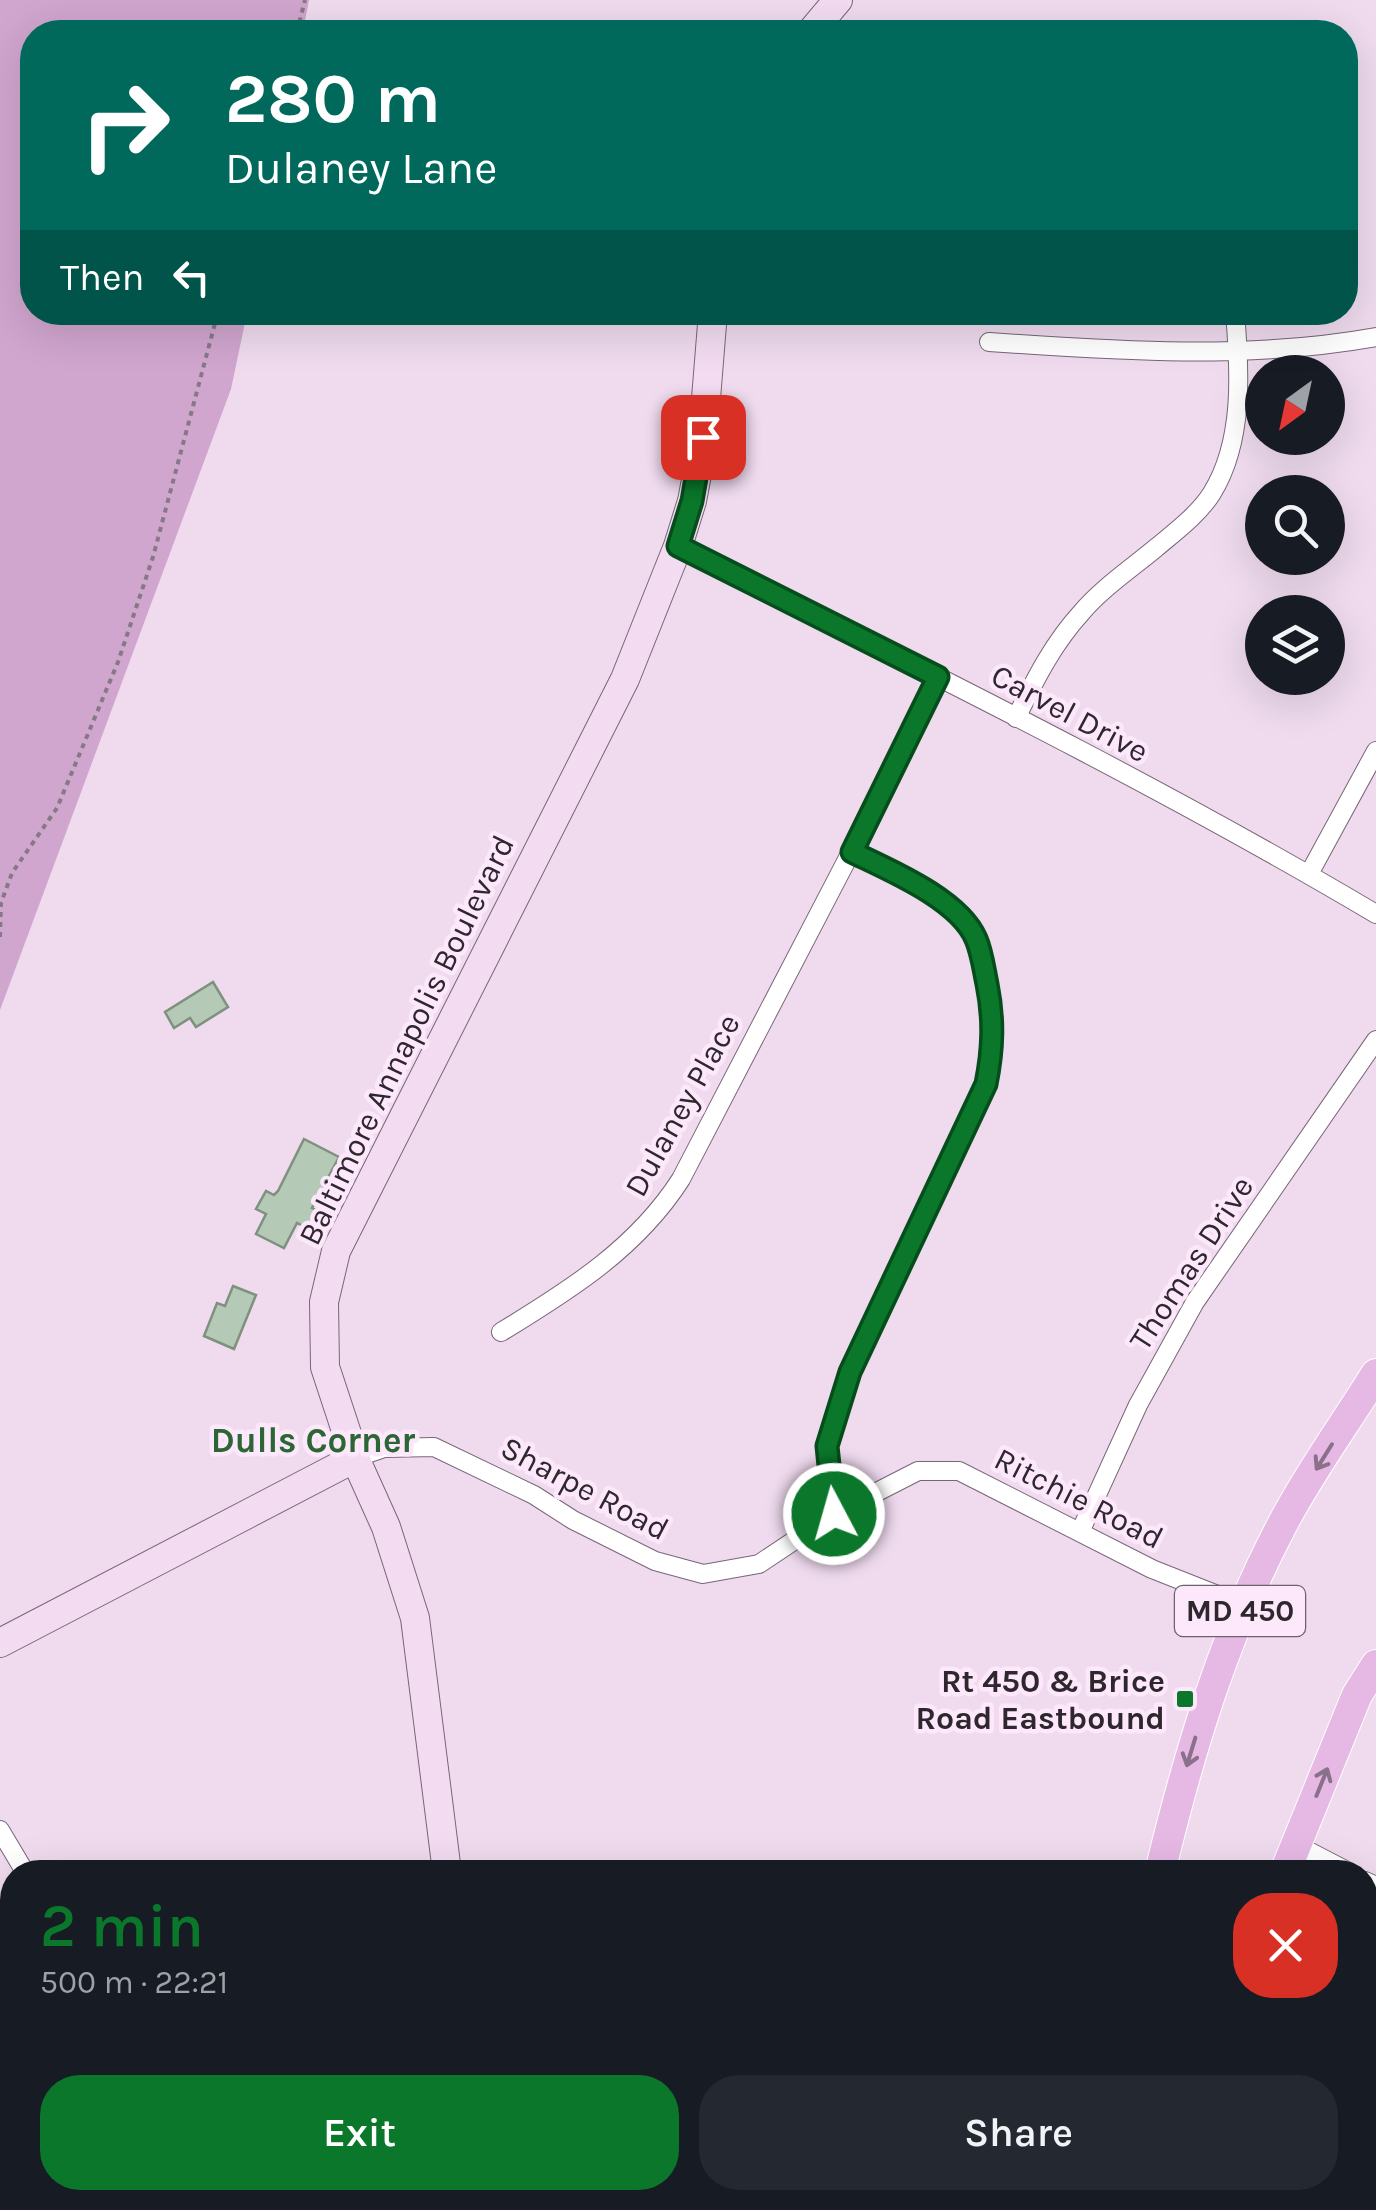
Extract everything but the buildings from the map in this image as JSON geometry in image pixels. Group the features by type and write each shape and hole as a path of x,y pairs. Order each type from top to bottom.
{"main road":[{"path":"822,20 838,0"},
{"name":"Baltimore Annapolis Boulevard","path":"445,1860 415,1618 386,1528 356,1458 325,1367 324,1302 336,1251 624,679 678,546 702,448 712,325"},
{"name":"MD 450","path":"1163,1860 1209,1692 1243,1606 1284,1522 1376,1374"},
{"path":"0,1643 356,1458"},
{"path":"1291,1859 1357,1695 1376,1665"}],"street":[{"path":"1016,718 1051,649 1083,610 1174,533 1210,496 1227,462 1236,424 1235,325"},
{"path":"990,342 1145,353 1238,350 1376,337"},
{"name":"Carvel Drive","path":"678,546 1016,718 1309,874 1376,914"},
{"name":"Dulaney Place","path":"501,1332 616,1255 661,1210 681,1179 852,852 938,677"},
{"path":"1309,874 1376,750"},
{"path":"834,1514 827,1446 850,1372 986,1084 994,1040 990,996 975,936 956,913 927,892 852,852"},
{"name":"Thomas Drive","path":"1080,1532 1138,1405 1195,1302 1376,1040"},
{"name":"Sharpe Road","path":"356,1458 384,1448 434,1447 534,1495 654,1561 703,1574 759,1564 834,1514"},
{"name":"Ritchie Road","path":"834,1514 918,1471 958,1471 1152,1569 1243,1606"},
{"path":"0,1830 18,1860"}],"path":[{"path":"0,937 2,903 12,873 58,808 118,662 153,558 215,325"}],"shaded area":[{"path":"0,0 309,0 305,20 20,20 20,325 244,325 231,389 0,1010"}],"place":[{"name":"Rt 450 & Brice Road Eastbound","path":"1185,1699"}],"district":[{"name":"Dulls Corner","path":"313,1440"}],"route":[{"path":"703,437 692,501 678,546 938,677 852,852 903,877 956,913 975,936 990,996 994,1040 986,1084 850,1372 827,1446 834,1514"}]}
